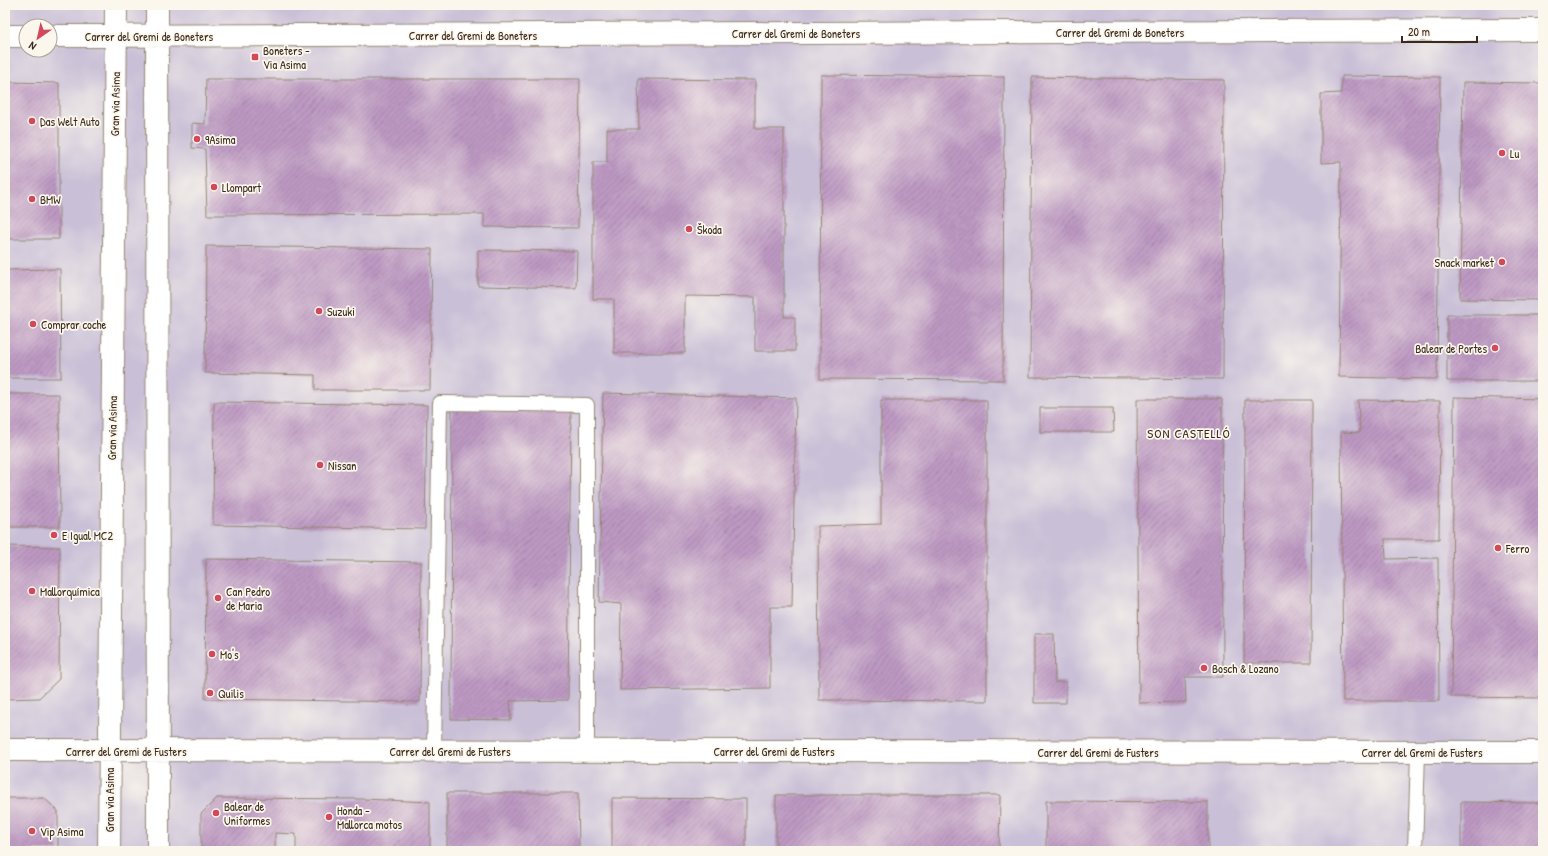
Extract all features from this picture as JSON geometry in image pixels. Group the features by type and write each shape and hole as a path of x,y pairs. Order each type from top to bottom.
{"street":[{"name":"Gran via Asima","path":"109,851 116,5"},
{"path":"157,5 158,851"},
{"name":"Carrer del Gremi de Boneters","path":"58,36 1543,30"},
{"path":"5,36 18,36"},
{"name":"Carrer del Gremi de Fusters","path":"5,750 1543,752"}],"lane":[{"path":"434,751 440,403 587,405 587,751"},
{"path":"1415,851 1418,752"}],"shaded area":[{"path":"5,5 1543,5 1543,851 5,851"}],"building":[{"path":"821,75 1004,77 1003,380 820,379"},
{"path":"1342,76 1440,77 1437,379 1339,377 1341,162 1321,163 1321,94 1341,93"},
{"path":"1032,77 1224,80 1223,379 1030,377"},
{"path":"206,79 580,79 578,228 484,227 484,214 207,215 205,149 192,148 192,123 205,124"},
{"name":"Škoda","path":"638,79 755,80 755,129 784,129 784,317 795,317 795,351 755,351 755,297 685,296 685,353 614,353 614,299 593,299 593,162 607,162 607,129 639,129"},
{"path":"5,82 59,83 59,239 5,239"},
{"name":"Lu","path":"1463,82 1543,83 1543,300 1460,299"},
{"name":"Suzuki","path":"206,246 432,249 430,390 315,390 315,375 205,373"},
{"path":"478,250 577,251 576,288 478,286"},
{"name":"Comprar coche","path":"60,269 61,378 5,378 5,270"},
{"name":"Balear de Portes","path":"1447,315 1543,315 1543,381 1447,381"},
{"path":"603,393 796,398 792,607 770,607 770,688 620,690 621,604 599,602"},
{"path":"5,394 59,394 60,527 5,527"},
{"name":"Ferro","path":"1454,397 1543,399 1543,698 1451,697"},
{"path":"1137,399 1222,399 1223,677 1185,677 1186,702 1139,703"},
{"path":"881,400 987,400 987,701 819,700 818,526 881,524"},
{"path":"1245,400 1312,400 1311,663 1244,663"},
{"path":"1358,400 1440,401 1439,539 1385,539 1386,559 1438,558 1439,701 1343,701 1341,432 1360,433"},
{"name":"Nissan","path":"214,402 427,405 425,529 213,525"},
{"path":"1040,408 1113,408 1114,432 1040,432"},
{"path":"452,409 571,411 568,700 510,701 511,720 451,719"},
{"name":"Mallorquímica","path":"5,546 60,547 59,679 39,698 5,699"},
{"path":"206,559 421,562 420,702 205,699"},
{"path":"1034,634 1054,634 1055,682 1066,682 1066,703 1034,703"},
{"path":"447,793 578,793 579,851 447,851"},
{"path":"776,795 1000,795 999,851 776,851"},
{"name":"Vip Asima","path":"5,798 44,798 58,811 58,851 5,851"},
{"path":"217,798 363,799 430,802 430,851 296,851 296,834 275,833 275,851 201,851 201,814"},
{"path":"612,798 746,799 746,851 612,851"},
{"path":"1046,801 1208,802 1208,851 1046,851"},
{"path":"1461,802 1543,803 1543,851 1461,851"}],"place":[{"name":"Boneters - Via Asima","path":"255,57"},
{"name":"Das Welt Auto","path":"32,121"},
{"name":"9Asima","path":"197,139"},
{"name":"Lu","path":"1502,153"},
{"name":"Llompart","path":"214,187"},
{"name":"BMW","path":"32,199"},
{"name":"Škoda","path":"689,229"},
{"name":"Snack market","path":"1502,262"},
{"name":"Suzuki","path":"319,311"},
{"name":"Comprar coche","path":"33,324"},
{"name":"Balear de Portes","path":"1495,348"},
{"name":"Nissan","path":"320,465"},
{"name":"E Igual MC2","path":"54,535"},
{"name":"Ferro","path":"1498,548"},
{"name":"Mallorquímica","path":"32,591"},
{"name":"Can Pedro de Maria","path":"218,598"},
{"name":"Mo's","path":"212,654"},
{"name":"Bosch & Lozano","path":"1204,668"},
{"name":"Quilis","path":"210,693"},
{"name":"Balear de Uniformes","path":"216,813"},
{"name":"Honda - Mallorca motos","path":"329,817"},
{"name":"Vip Asima","path":"32,831"}],"district":[{"name":"SON CASTELLÓ","path":"1189,433"}]}
